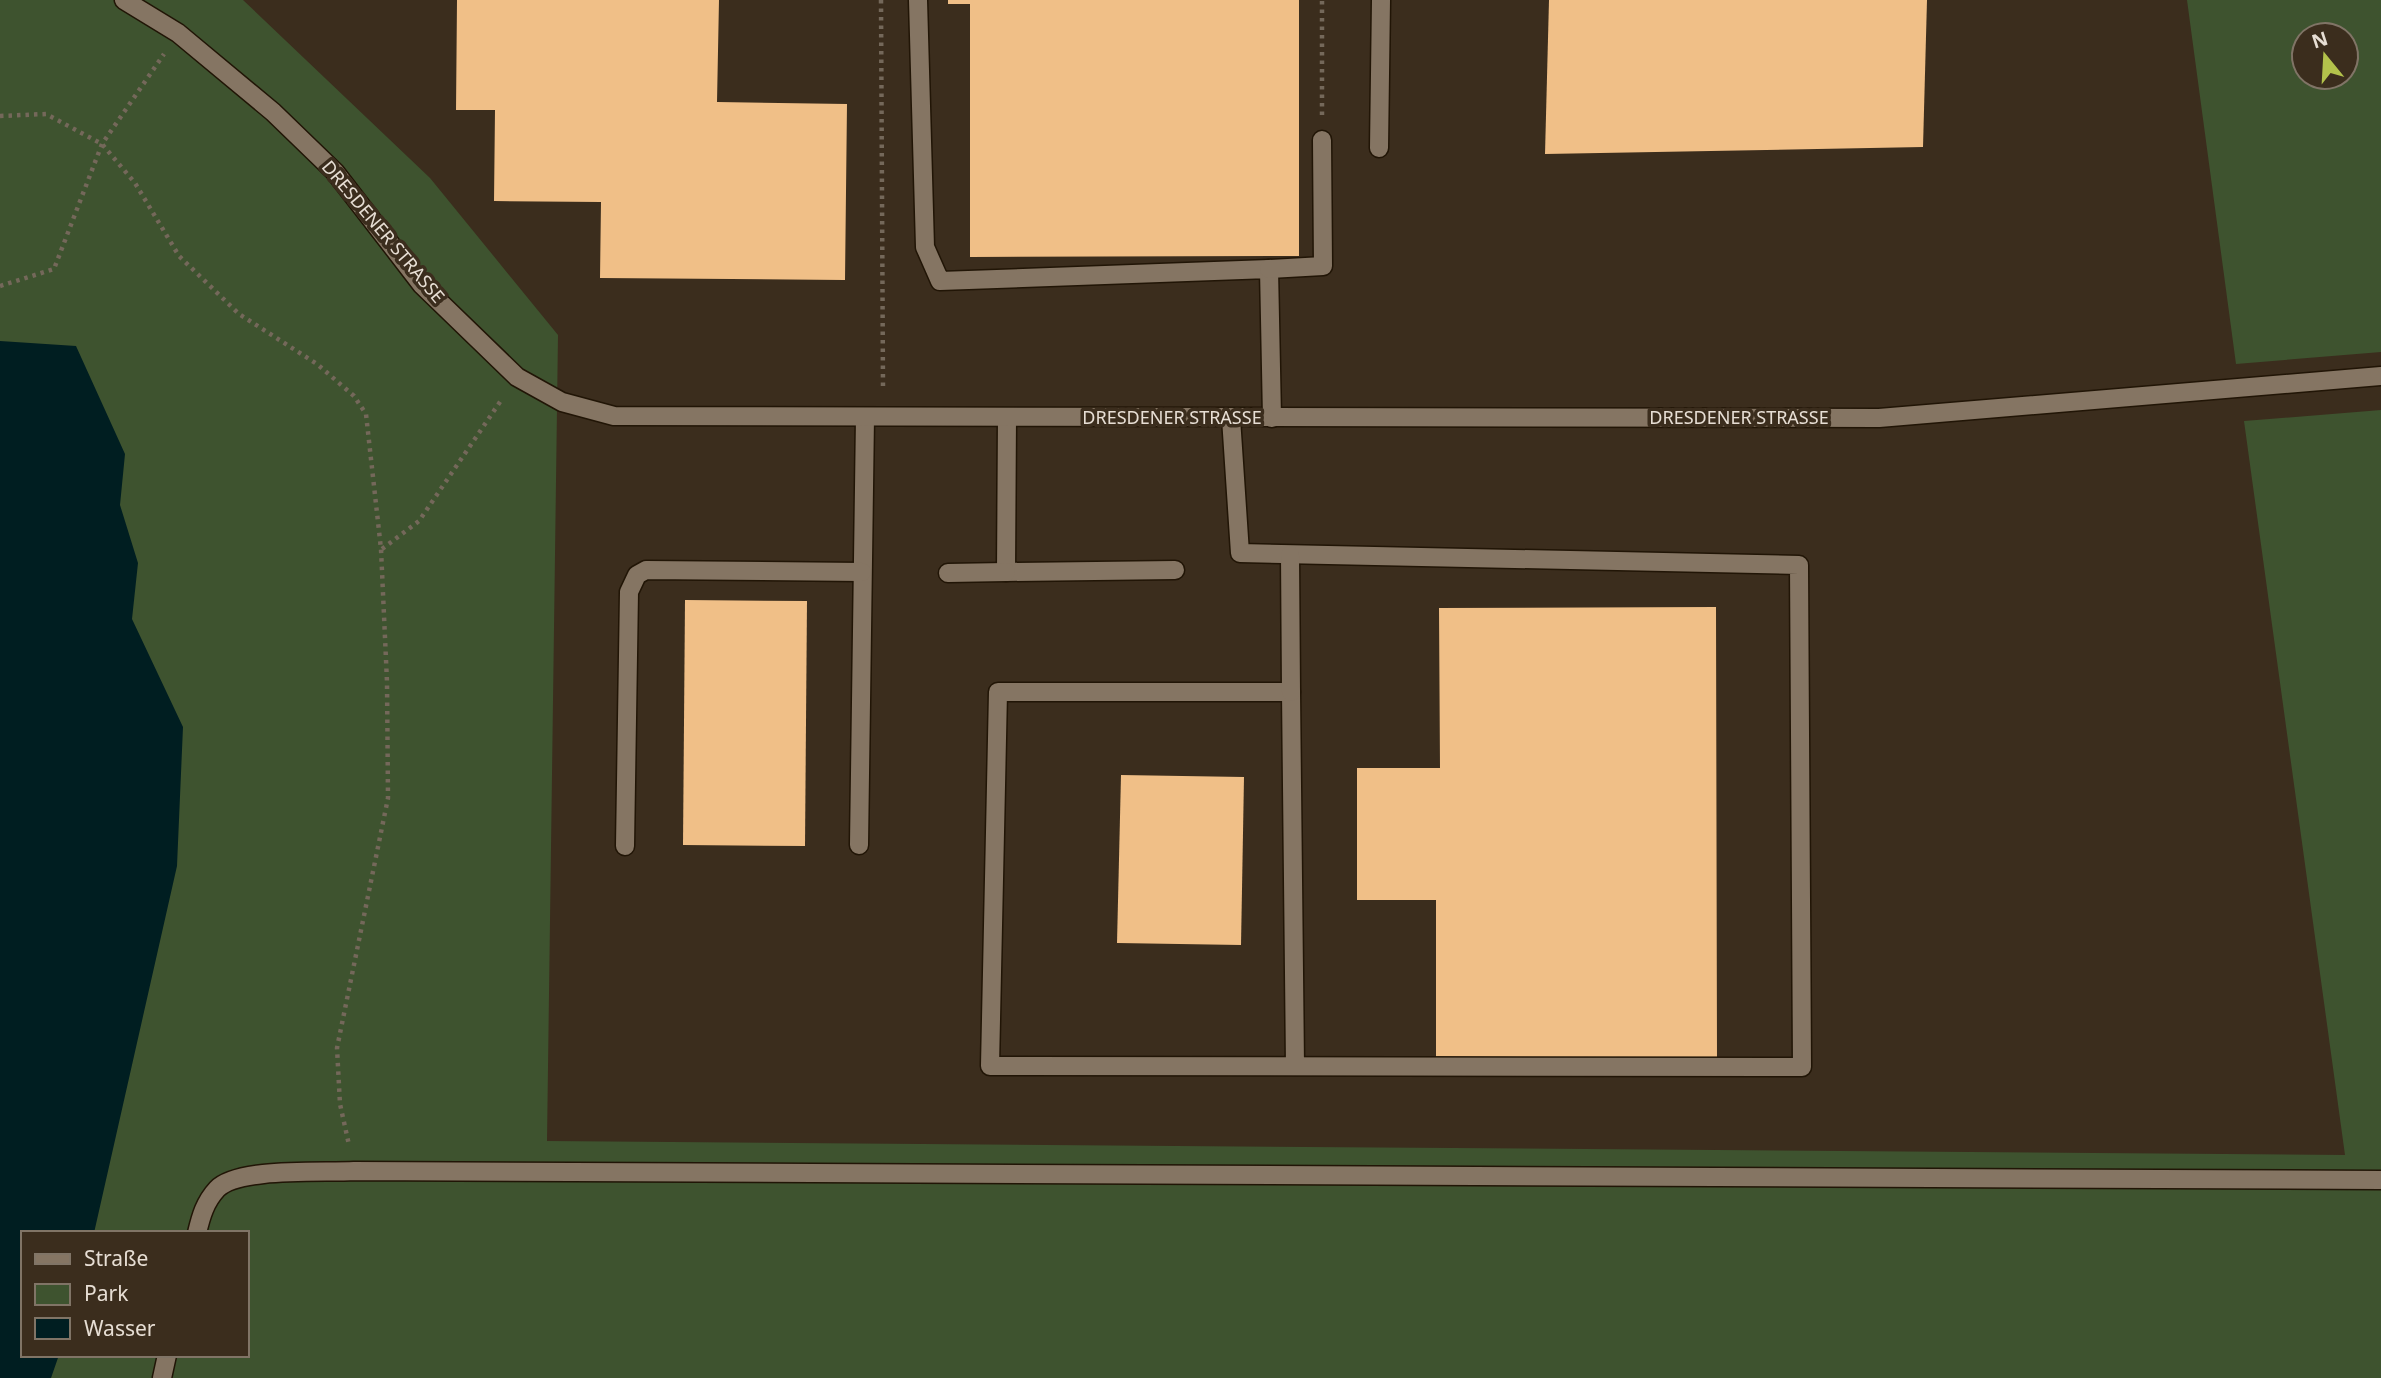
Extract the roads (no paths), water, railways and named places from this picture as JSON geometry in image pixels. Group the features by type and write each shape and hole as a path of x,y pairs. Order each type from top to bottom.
{"street":[{"name":"DRESDENER STRASSE","path":"124,0 178,33 273,112 335,172 422,285 517,377 562,402 614,416 1880,418 2381,376"},
{"path":"918,0 925,247 940,281 1323,266 1322,140"},
{"path":"1379,148 1381,0"},
{"path":"1269,270 1272,418"},
{"path":"859,845 862,572 874,417"},
{"path":"1006,572 1007,418"},
{"path":"1231,418 1240,553 1799,565 1802,1067 990,1066 998,692 1291,692"},
{"path":"1290,555 1296,1066"},
{"path":"625,846 629,592 637,575 646,570 862,572"},
{"path":"948,573 1175,570"},
{"path":"197,1231 202,1209 218,1187 247,1175 355,1171 2381,1181"},
{"path":"162,1378 167,1357"}],"water":[{"path":"0,341 76,346 125,454 120,505 138,563 132,619 183,727 177,866 94,1231 21,1231 21,1357 58,1357 51,1378 0,1378"}]}
